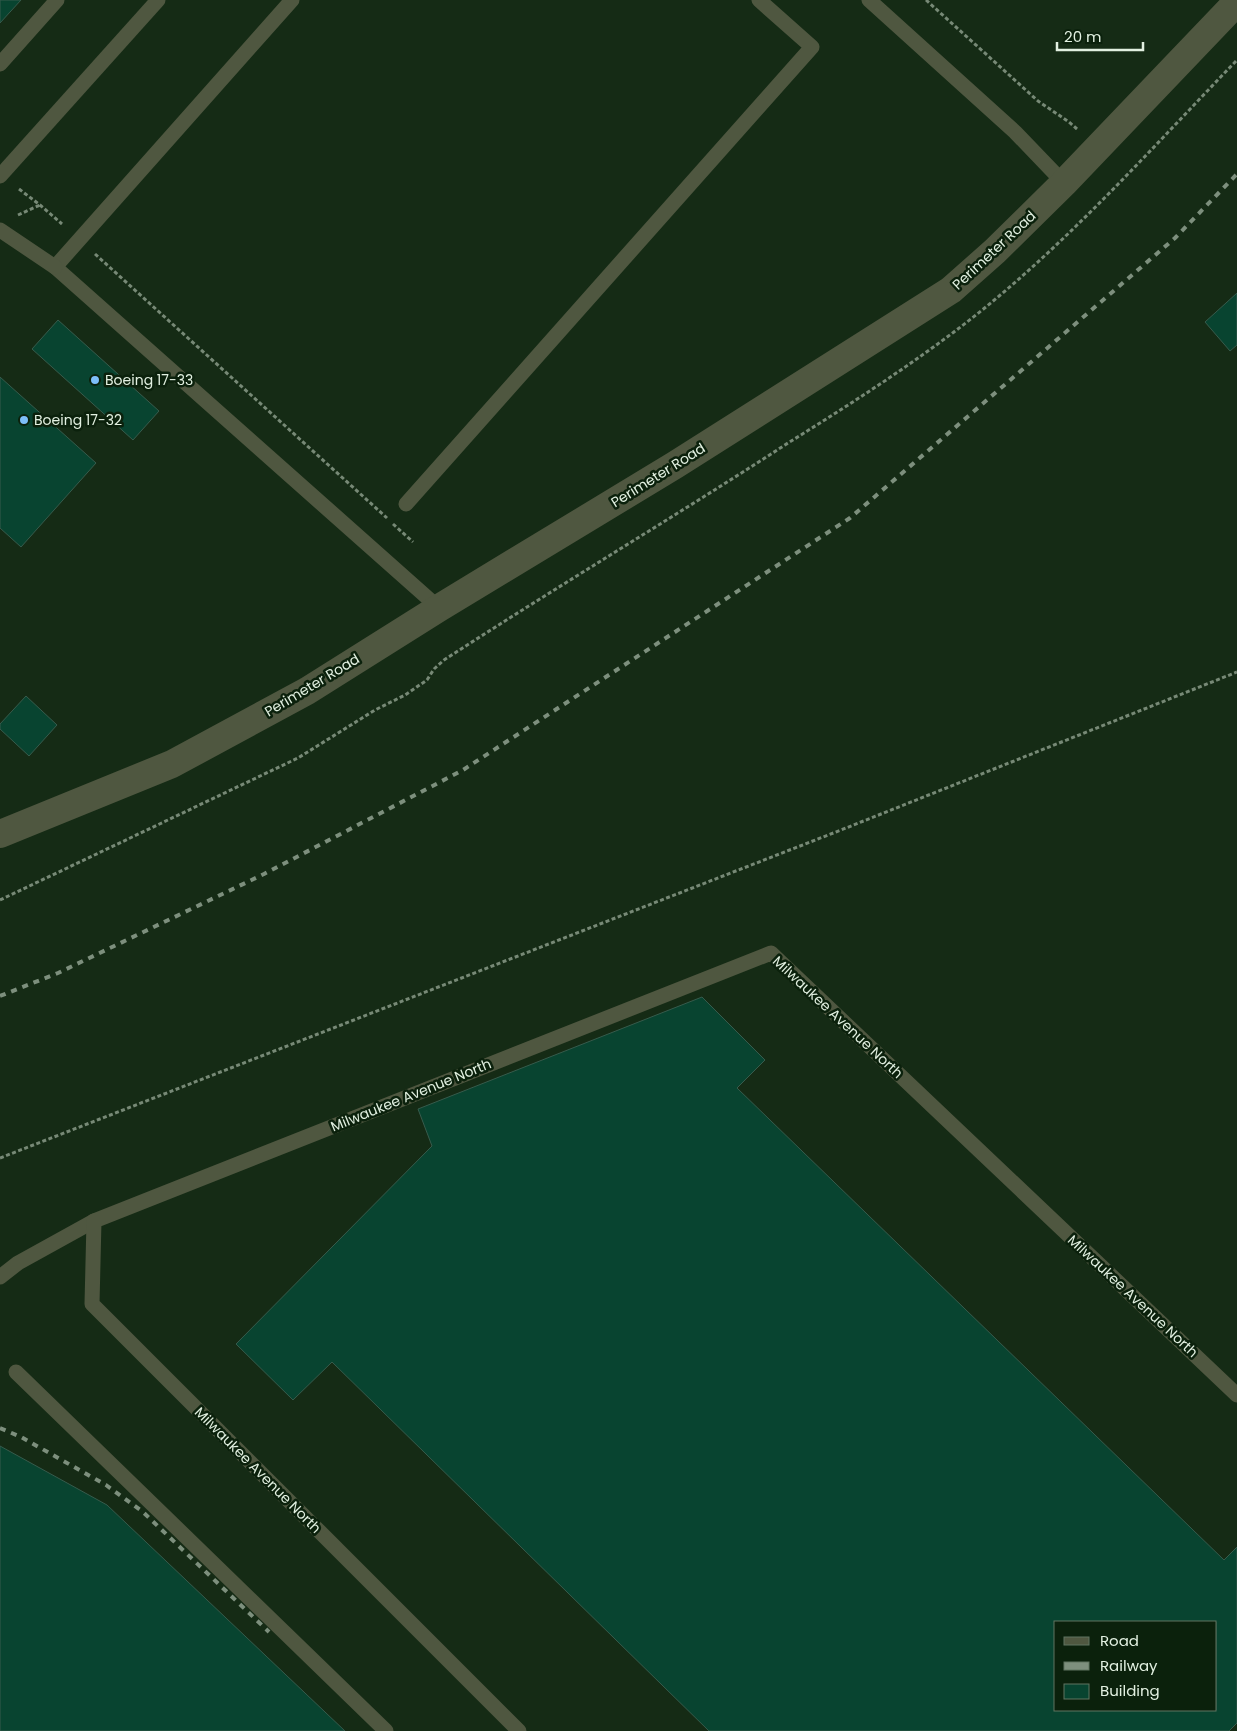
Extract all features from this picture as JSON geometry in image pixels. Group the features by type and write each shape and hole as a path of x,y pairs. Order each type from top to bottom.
{"street":[{"name":"Perimeter Road","path":"0,834 172,764 307,691 439,608 684,459 951,290 995,251 1064,183 1237,2"}],"lane":[{"path":"0,64 57,0"},
{"path":"0,176 158,0"},
{"path":"55,267 292,0"},
{"path":"406,504 812,48 759,0"},
{"path":"869,0 1015,132 1064,183"},
{"path":"0,230 55,267 439,608"},
{"name":"Milwaukee Avenue North","path":"520,1731 92,1304 94,1221 771,953 1237,1395"},
{"path":"0,1277 18,1263 94,1221"},
{"path":"16,1372 386,1731"}],"path":[{"path":"926,0 1038,101 1069,122 1097,148"},
{"path":"0,176 40,205 413,542"},
{"path":"0,1158 841,830 1237,672"}],"building":[{"path":"0,0 21,0 0,23"},
{"path":"1237,293 1237,345 1230,351 1205,322"},
{"name":"Boeing 17-33","path":"58,320 159,411 133,440 32,349"},
{"name":"Boeing 17-32","path":"0,377 96,463 21,547 0,528"},
{"path":"26,696 57,725 29,756 0,729 0,724"},
{"path":"702,997 765,1060 737,1088 1224,1560 1237,1547 1237,1723 1229,1731 709,1731 332,1362 293,1400 236,1344 432,1146 418,1109"},
{"path":"0,1446 107,1505 345,1731 0,1731"}],"railway":[{"path":"0,996 58,973 264,874 463,770 850,518 1175,238 1237,174"},
{"path":"0,1428 21,1437 106,1485 143,1512 269,1632"}],"place":[{"name":"Boeing 17-33","path":"95,380"},
{"name":"Boeing 17-32","path":"24,420"}]}
